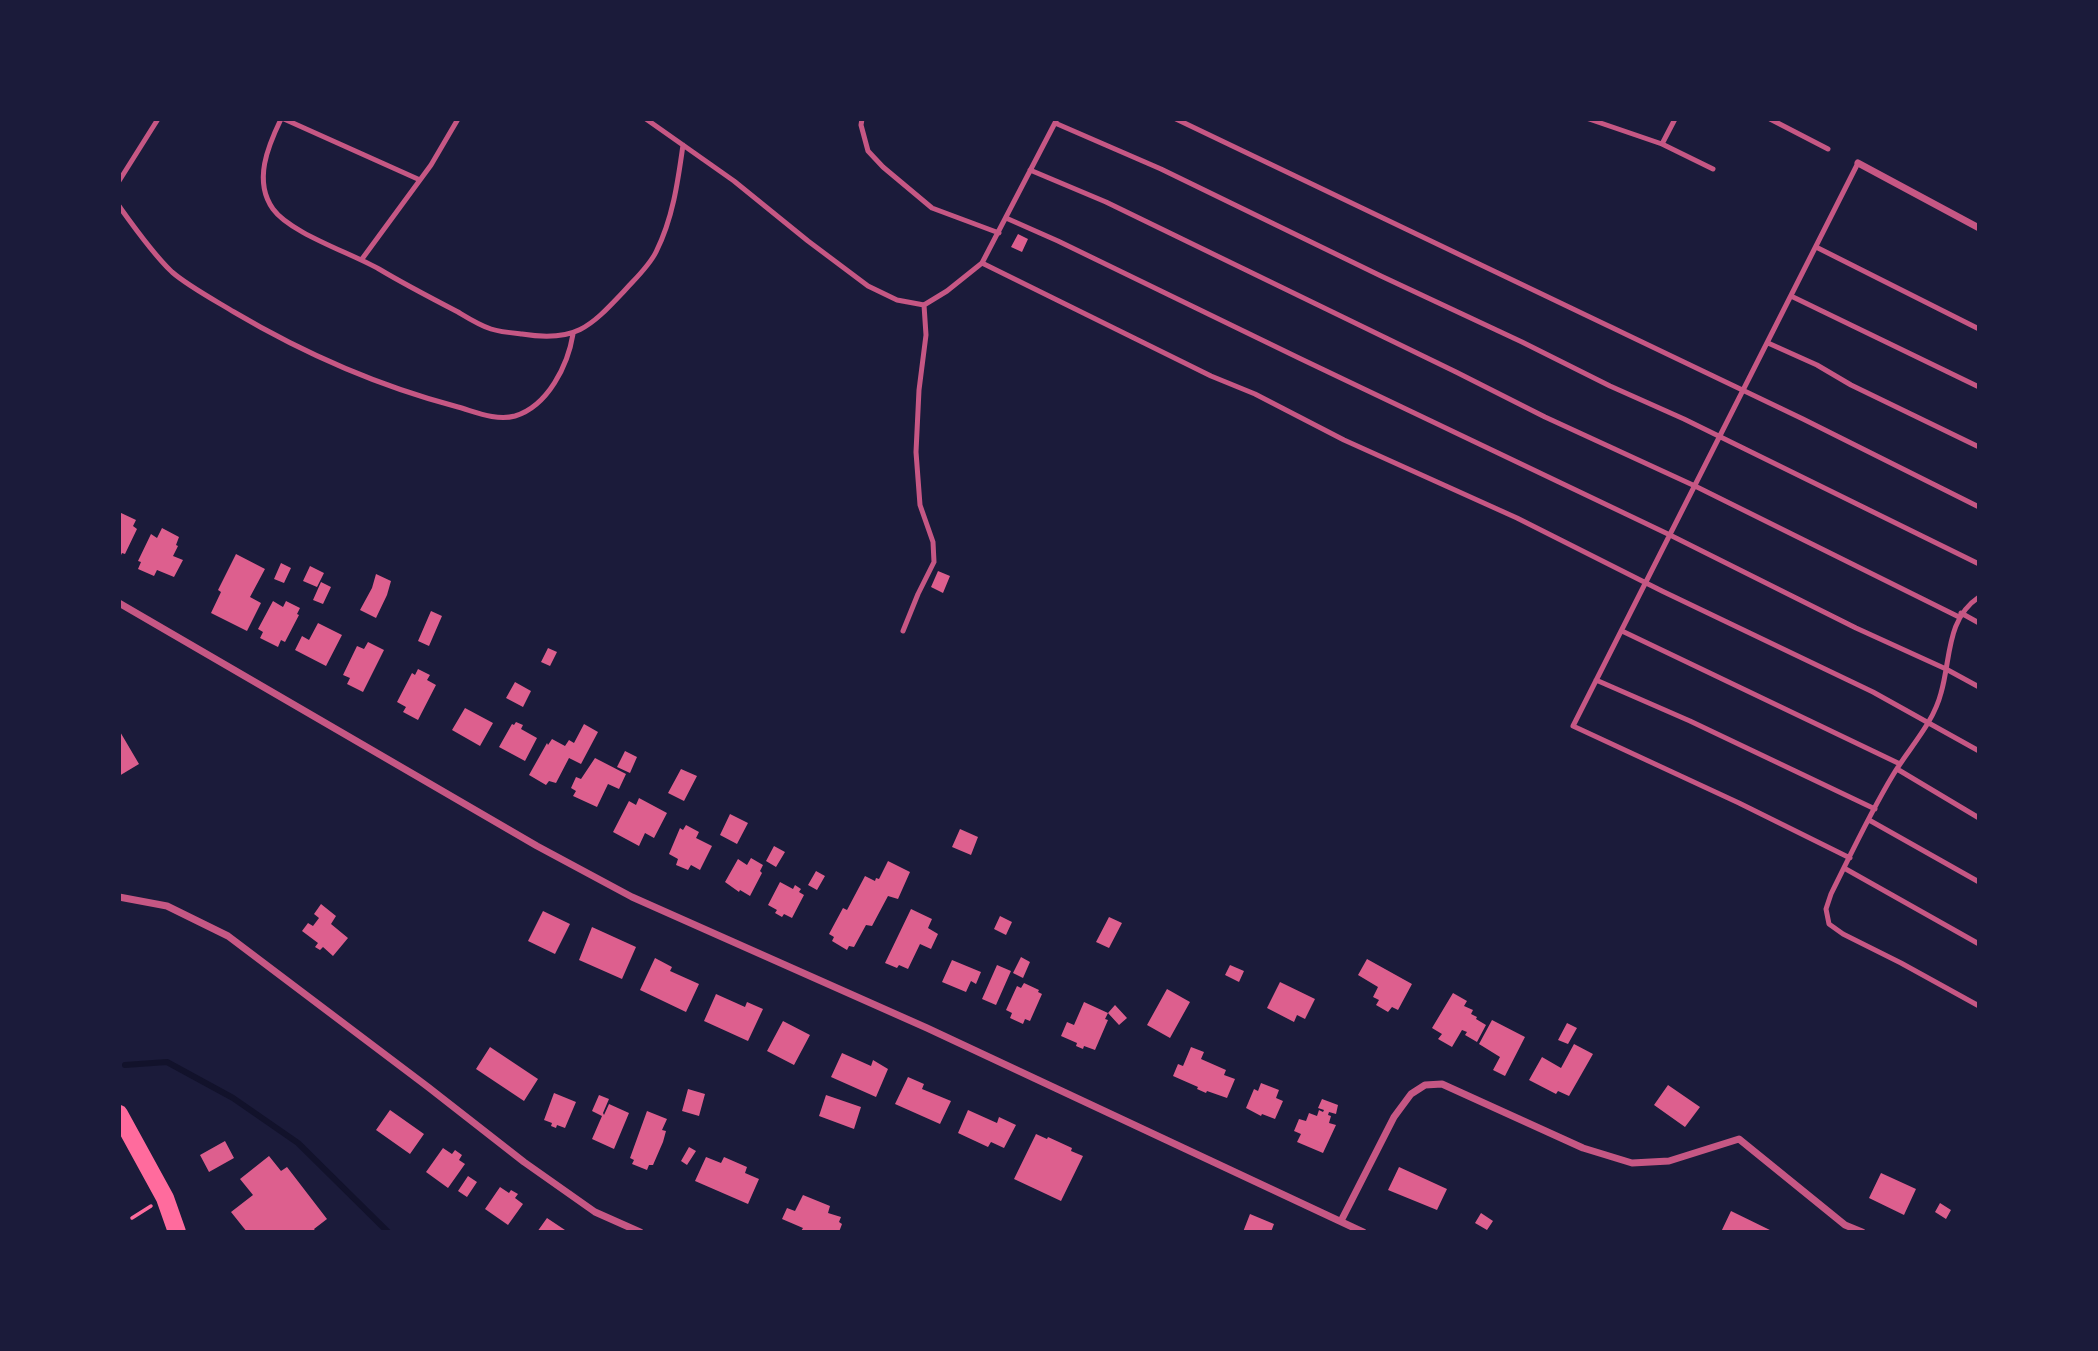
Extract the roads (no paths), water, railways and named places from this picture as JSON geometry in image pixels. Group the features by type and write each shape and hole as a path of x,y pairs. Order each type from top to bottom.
{"main road":[{"path":"119,1114 165,1198 177,1232"}],"street":[{"path":"1858,163 1979,228"},
{"path":"119,603 537,846 632,897 928,1028 1363,1232"},
{"path":"119,897 167,906 228,936 524,1162 595,1212 640,1232"},
{"path":"1340,1221 1399,1109 1411,1094 1425,1085 1442,1084 1583,1148 1632,1163 1669,1161 1739,1139 1845,1225 1862,1232"}],"lane":[{"path":"119,181 158,119"},
{"path":"420,180 282,119 272,139 263,176 273,210 286,221 490,329 540,337 573,333 585,328 610,306 655,254 669,221 683,145"},
{"path":"362,259 445,144 458,119"},
{"path":"646,119 734,181 868,286 897,300 924,305 947,291 982,263 1056,121 1161,169 1979,564"},
{"path":"862,119 868,151 922,200 932,208 999,233"},
{"path":"1176,119 1743,390 1979,507"},
{"path":"1589,119 1662,144 1713,169"},
{"path":"1662,144 1675,119"},
{"path":"1770,119 1780,121 1828,149"},
{"path":"1850,858 1573,726 1858,163"},
{"path":"1030,170 1106,202 1545,417 1979,623"},
{"path":"119,206 173,272 223,305 282,340 411,395 499,418 514,416 532,408 553,386 571,348 573,333"},
{"path":"1006,218 1393,401 1979,687"},
{"path":"1816,247 1979,329"},
{"path":"982,263 1211,376 1255,394 1344,440 1517,518 1873,692 1979,751"},
{"path":"1791,296 1979,387"},
{"path":"903,631 934,562 933,542 920,505 916,452 919,390 926,335 924,305"},
{"path":"1768,343 1979,447"},
{"path":"1979,597 1960,615 1952,636 1941,693 1928,722 1898,767 1875,809 1831,894 1826,909 1829,924 1843,934 1979,1006"},
{"path":"1622,631 1898,767 1979,818"},
{"path":"1597,680 1875,809"},
{"path":"1869,820 1979,882"},
{"path":"1844,868 1979,944"}],"waterway":[{"path":"125,1065 167,1062 233,1098 298,1143 388,1232"}]}
